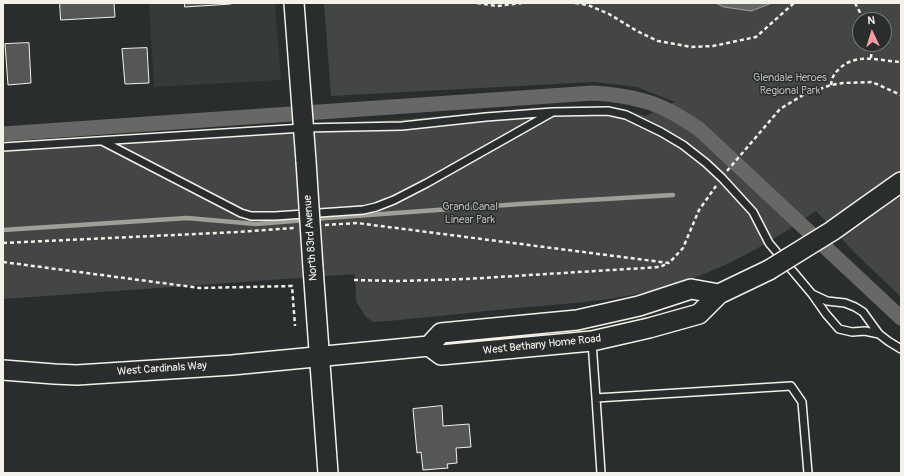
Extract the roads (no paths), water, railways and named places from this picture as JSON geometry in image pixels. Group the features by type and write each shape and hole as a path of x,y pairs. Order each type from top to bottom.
{"main road":[{"name":"North 83rd Avenue","path":"294,3 328,473"},
{"name":"West Bethany Home Road","path":"719,294 692,290 639,306 577,320 441,333 429,346 441,355 592,341 649,328 699,314 719,294 769,270 832,231 901,182"},
{"path":"320,356 429,346"},
{"name":"West Cardinals Way","path":"3,370 77,375 232,365 320,356"}],"lane":[{"path":"3,147 303,128 402,126 486,117 553,112 608,111 626,115 661,132 682,145 706,163 723,177 753,212 769,243 839,329 852,332 879,334"},
{"path":"101,141 241,213 251,216 275,216 363,210 376,207 427,183 553,112"},
{"path":"812,294 827,301 845,303 855,307 863,312 879,334 901,349"},
{"path":"592,341 602,473"},
{"path":"596,398 791,386 802,402 808,473"}],"waterway":[{"path":"3,134 593,93 631,98 651,103 666,109 699,129 901,318"},
{"path":"313,219 673,195"},
{"path":"3,230 187,218 256,224 306,220"}],"park label":[{"name":"Glendale Heroes Regional Park","path":"790,84"},
{"name":"Grand Canal Linear Park","path":"470,213"}]}
